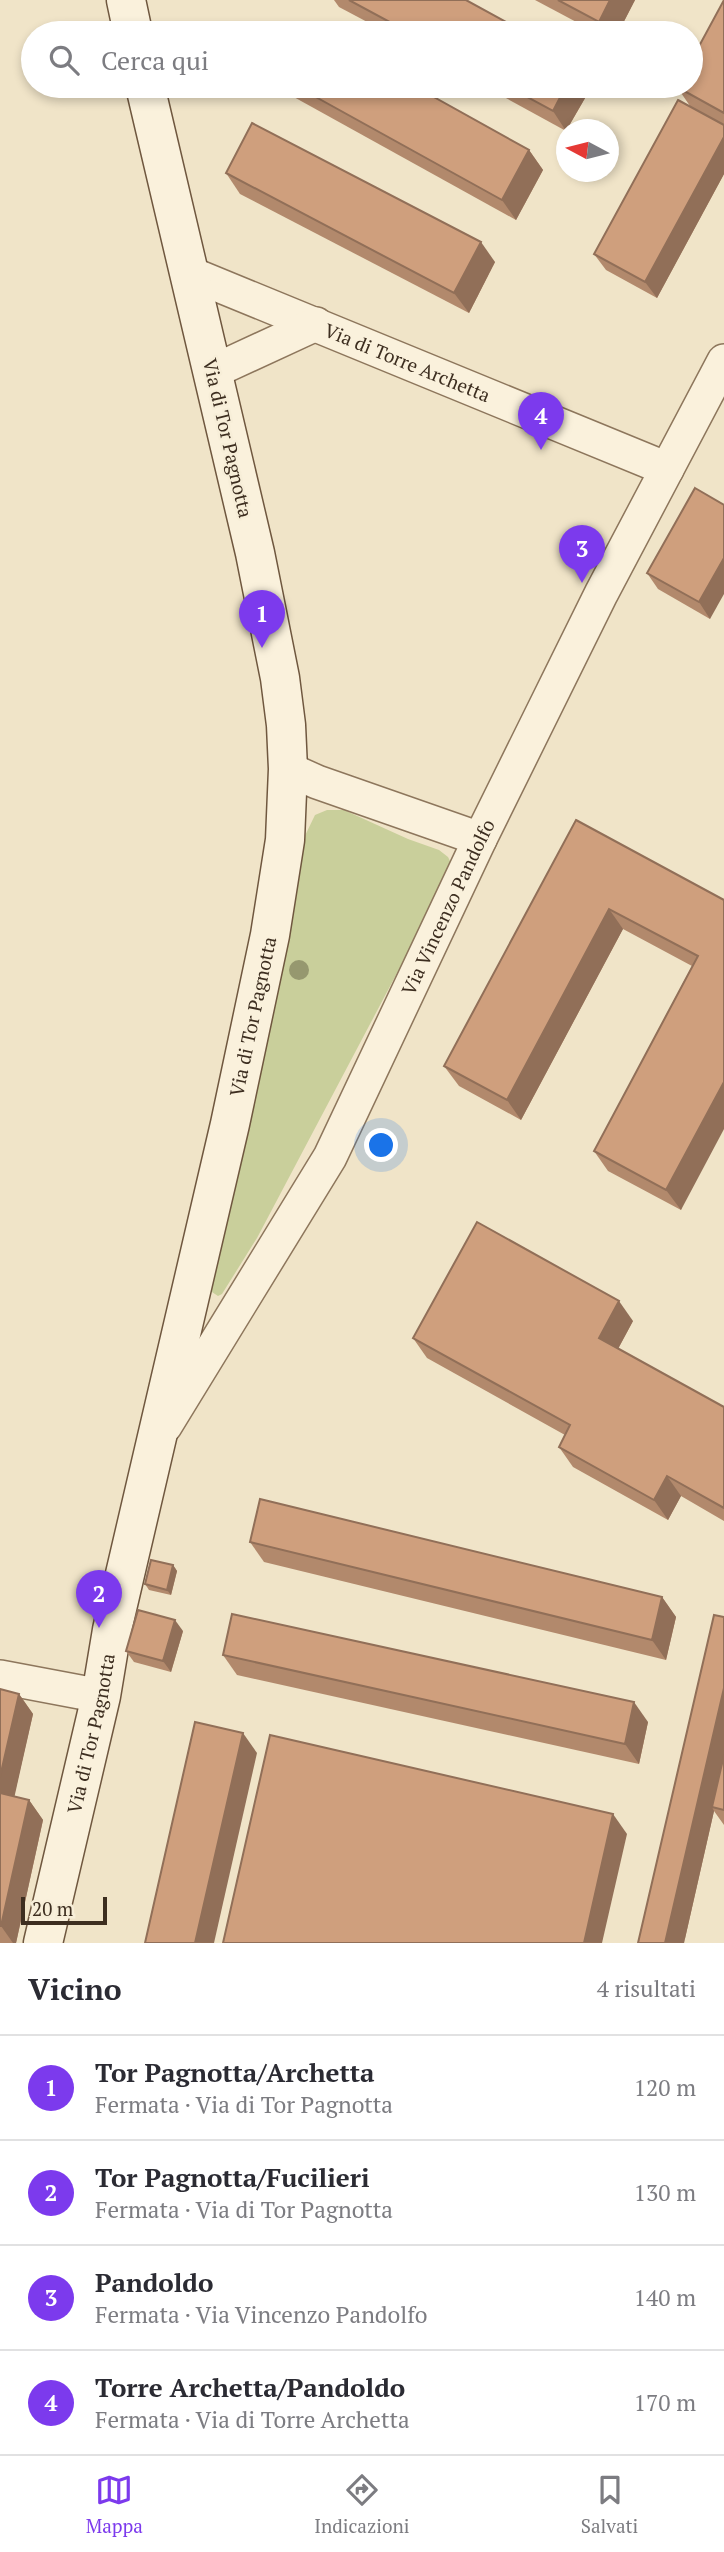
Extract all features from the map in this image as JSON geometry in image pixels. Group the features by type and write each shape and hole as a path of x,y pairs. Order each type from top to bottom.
{"street":[{"path":"126,0 130,21"},
{"name":"Via di Tor Pagnotta","path":"43,1943 101,1696 112,1630 230,1124 270,935 285,840 288,769 280,678 255,553 148,98"},
{"name":"Via di Torre Archetta","path":"188,272 667,469"},
{"path":"212,372 316,324"},
{"name":"Via Vincenzo Pandolfo","path":"155,1443 330,1157 480,839 601,594 724,361"},
{"path":"288,769 480,839"},
{"path":"0,1677 101,1696"}],"green space":[{"path":"327,810 344,810 439,850 448,857 453,867 257,1238 222,1294 218,1296 209,1290 209,1280 290,935 301,844 315,815"}],"building":[{"path":"349,0 466,0 504,21 388,21"},
{"path":"558,0 610,0 597,21"},
{"path":"724,0 724,113 697,98 703,98 703,39"},
{"path":"318,98 436,98 529,150 502,200"},
{"path":"529,98 560,98 553,111"},
{"path":"678,100 724,125 724,137 645,282 594,254"},
{"path":"252,123 481,242 454,293 226,173"},
{"path":"695,488 724,505 724,558 699,602 647,573"},
{"path":"576,820 724,900 724,1082 666,1190 594,1151 698,956 609,909 507,1100 444,1066"},
{"path":"477,1222 619,1301 599,1338 724,1407 724,1508 667,1476 654,1500 559,1447 570,1425 413,1338"},
{"path":"260,1499 662,1597 652,1640 250,1542"},
{"path":"151,1560 173,1565 167,1590 145,1584"},
{"path":"138,1610 175,1620 163,1661 126,1651"},
{"path":"232,1614 634,1702 625,1744 223,1655"},
{"path":"714,1615 724,1617 724,1688 665,1943 638,1943"},
{"path":"0,1689 19,1694 0,1777"},
{"path":"195,1722 243,1733 195,1943 145,1943"},
{"path":"270,1735 613,1814 584,1943 223,1943"},
{"path":"724,1755 724,1810 712,1807"},
{"path":"0,1793 29,1800 1,1926 0,1926"}],"place":[{"name":"Torre Archetta/Pandoldo","path":"541,450"},
{"name":"Pandoldo","path":"582,583"},
{"name":"Tor Pagnotta/Archetta","path":"262,648"},
{"name":"Tor Pagnotta/Fucilieri","path":"99,1628"}]}
